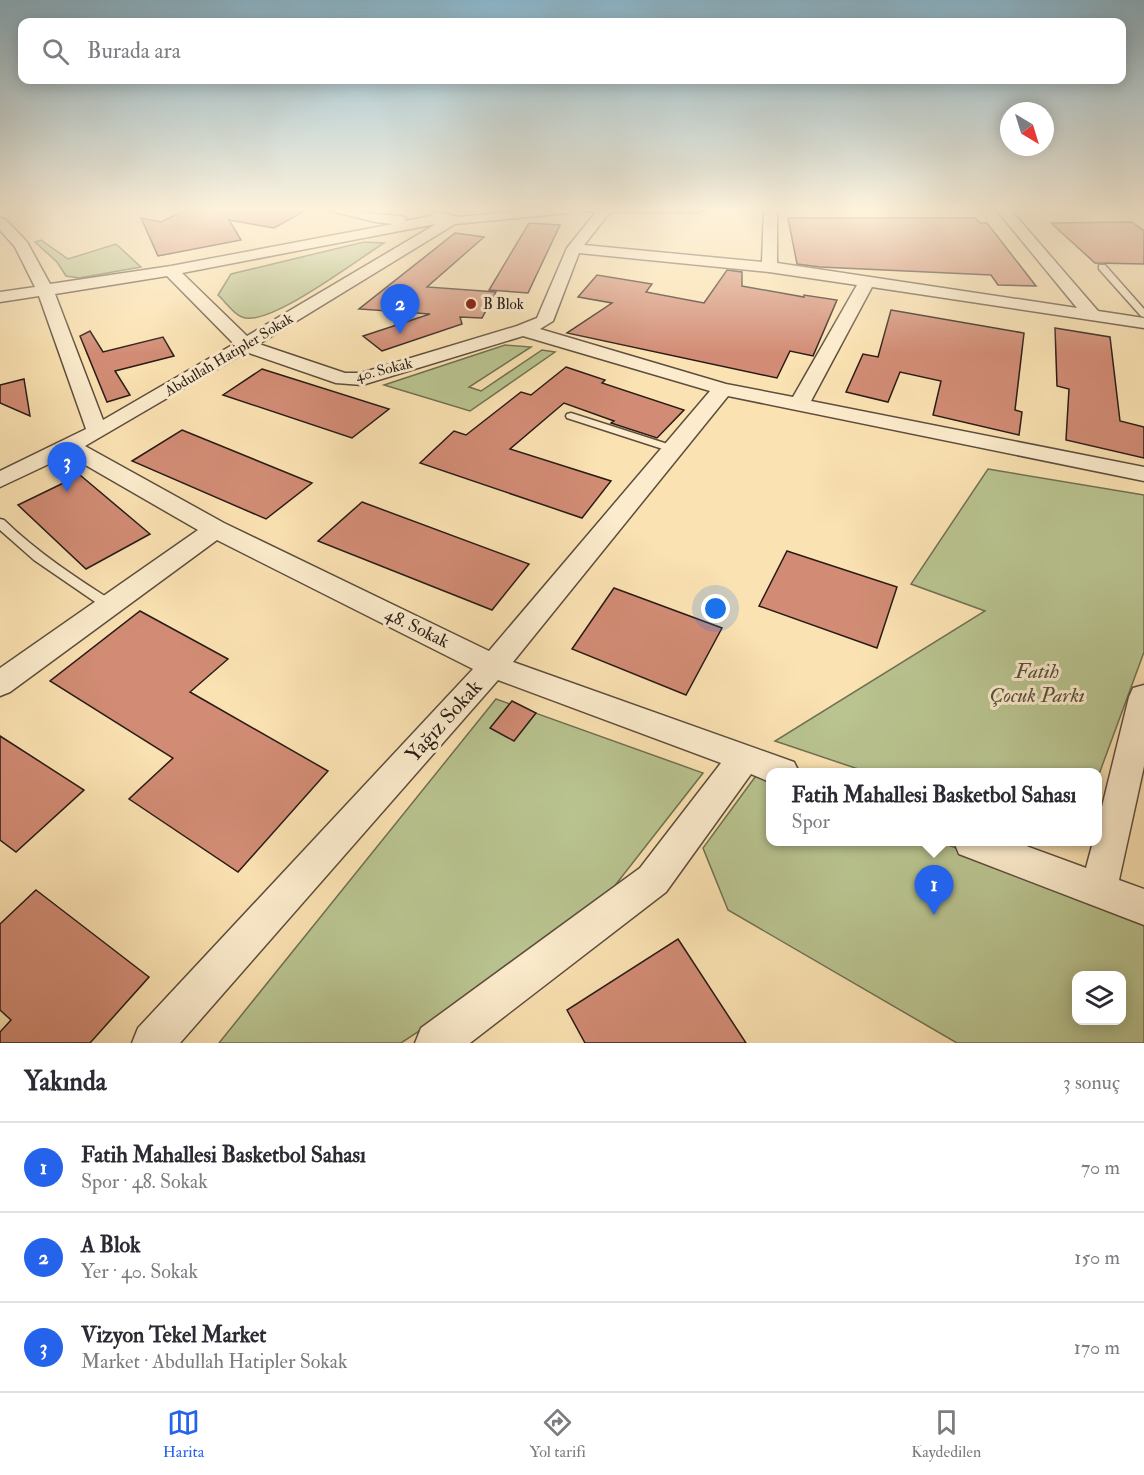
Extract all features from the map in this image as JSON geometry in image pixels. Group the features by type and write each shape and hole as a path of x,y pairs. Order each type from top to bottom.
{"street":[{"path":"28,257 46,292 97,432"},
{"path":"0,297 46,292 240,257"},
{"name":"Abdullah Hatipler Sokak","path":"0,480 97,432 246,346 379,257"},
{"name":"40. Sokak","path":"246,346 343,379 362,379 523,330 544,321 570,257"},
{"path":"663,257 769,267 1144,322"},
{"path":"769,257 769,267"},
{"path":"1043,257 1092,315"},
{"path":"171,271 246,346"},
{"path":"799,404 867,282"},
{"path":"523,330 723,388 1144,474"},
{"name":"Yağız Sokak","path":"153,1043 493,666 723,388"},
{"name":"48. Sokak","path":"69,446 215,528 493,666 772,768"},
{"path":"0,684 215,528"},
{"path":"1099,889 1144,697"},
{"path":"436,1043 653,880 744,758"},
{"path":"981,846 1144,907"}],"lane":[{"path":"1102,267 1144,314"},
{"path":"571,416 673,449"},
{"path":"0,523 60,573 109,605"}],"green space":[{"path":"51,257 65,257 68,259 75,257 130,257 141,267 79,278 66,276"},
{"path":"303,257 364,257 292,303 254,318 242,317 218,295 231,274"},
{"path":"505,345 531,347 469,387 481,391 542,350 555,352 470,411 384,385"},
{"name":"Fatih Çocuk Parkı","path":"988,469 1144,495 1144,652 1101,768 855,768 775,741 985,611 911,584"},
{"path":"496,699 703,773 588,920 401,1043 219,1043"},
{"path":"758,773 766,776 766,846 951,846 1144,918 1144,1043 957,1043 728,910 703,848"}],"building":[{"path":"425,257 462,257 427,287 496,292 482,318 460,317 462,324 382,351 363,336 430,314 359,309"},
{"path":"509,257 545,257 528,293 489,290"},
{"path":"796,257 1013,257 1036,286 998,285 991,275 797,264"},
{"path":"1088,257 1144,257 1144,264 1095,263"},
{"path":"727,270 742,272 742,286 804,297 804,295 837,300 813,356 790,351 777,378 567,333 612,303 578,297 597,275 652,284 646,292 704,303"},
{"path":"891,310 1024,333 1015,410 1022,412 1019,435 933,415 941,381 900,372 888,402 846,392 863,354 878,357"},
{"path":"1055,328 1110,337 1120,421 1144,427 1144,458 1066,440 1069,389 1057,386"},
{"path":"90,331 103,352 163,337 174,356 115,371 130,395 107,402 80,336"},
{"path":"566,367 605,380 602,383 684,410 657,438 611,423 614,421 564,403 510,449 611,481 582,518 420,463 454,431 466,435 521,392 531,395"},
{"path":"262,369 389,409 352,438 223,395"},
{"path":"24,379 30,416 0,403 0,385"},
{"path":"182,430 312,483 266,519 132,461"},
{"path":"80,475 150,534 86,569 18,505"},
{"path":"362,502 529,564 492,610 318,541"},
{"path":"787,551 897,587 877,648 759,606"},
{"path":"614,588 722,628 686,695 572,649"},
{"path":"140,611 228,659 190,692 328,771 238,872 129,799 173,758 50,681"},
{"path":"512,701 536,713 514,741 490,728"},
{"path":"0,736 84,790 16,852 0,840"},
{"path":"36,890 149,977 90,1043 0,1043 0,1032 11,1020 0,1010 0,924"},
{"path":"678,939 746,1043 585,1043 567,1010"}],"place":[{"name":"B Blok","path":"471,304"},
{"name":"A Blok","path":"400,334"},
{"name":"Vizyon Tekel Market","path":"67,492"},
{"name":"Fatih Mahallesi Basketbol Sahası","path":"934,915"}]}
